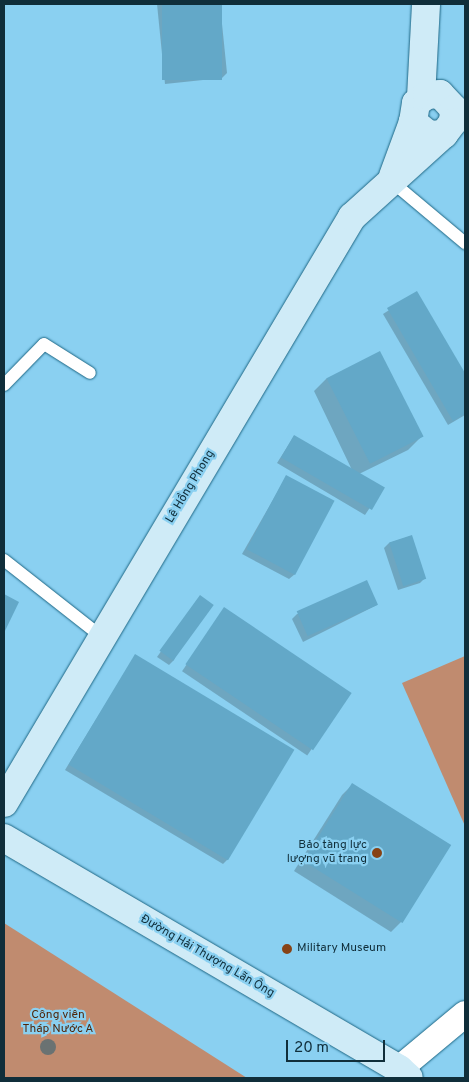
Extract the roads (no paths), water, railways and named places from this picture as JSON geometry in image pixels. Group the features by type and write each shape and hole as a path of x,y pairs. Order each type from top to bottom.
{"main road":[{"name":"Lê Hồng Phong","path":"391,181 417,110 426,4"},
{"path":"434,93 446,98 454,120 428,135 417,110 434,93"},
{"name":"Lê Hồng Phong","path":"4,803 352,217 454,120"},
{"name":"Đường Hải Thượng Lãn Ông","path":"4,838 404,1074"}],"street":[{"path":"404,1074 465,1014"}],"lane":[{"path":"391,181 465,244"},
{"path":"4,385 44,344 90,373"},
{"path":"4,560 102,638"}],"place":[{"name":"Bảo tàng lực lượng vũ trang","path":"377,853"},
{"name":"Military Museum","path":"287,949"}],"park label":[{"name":"Công viên Tháp Nước A","path":"58,1023"}]}
